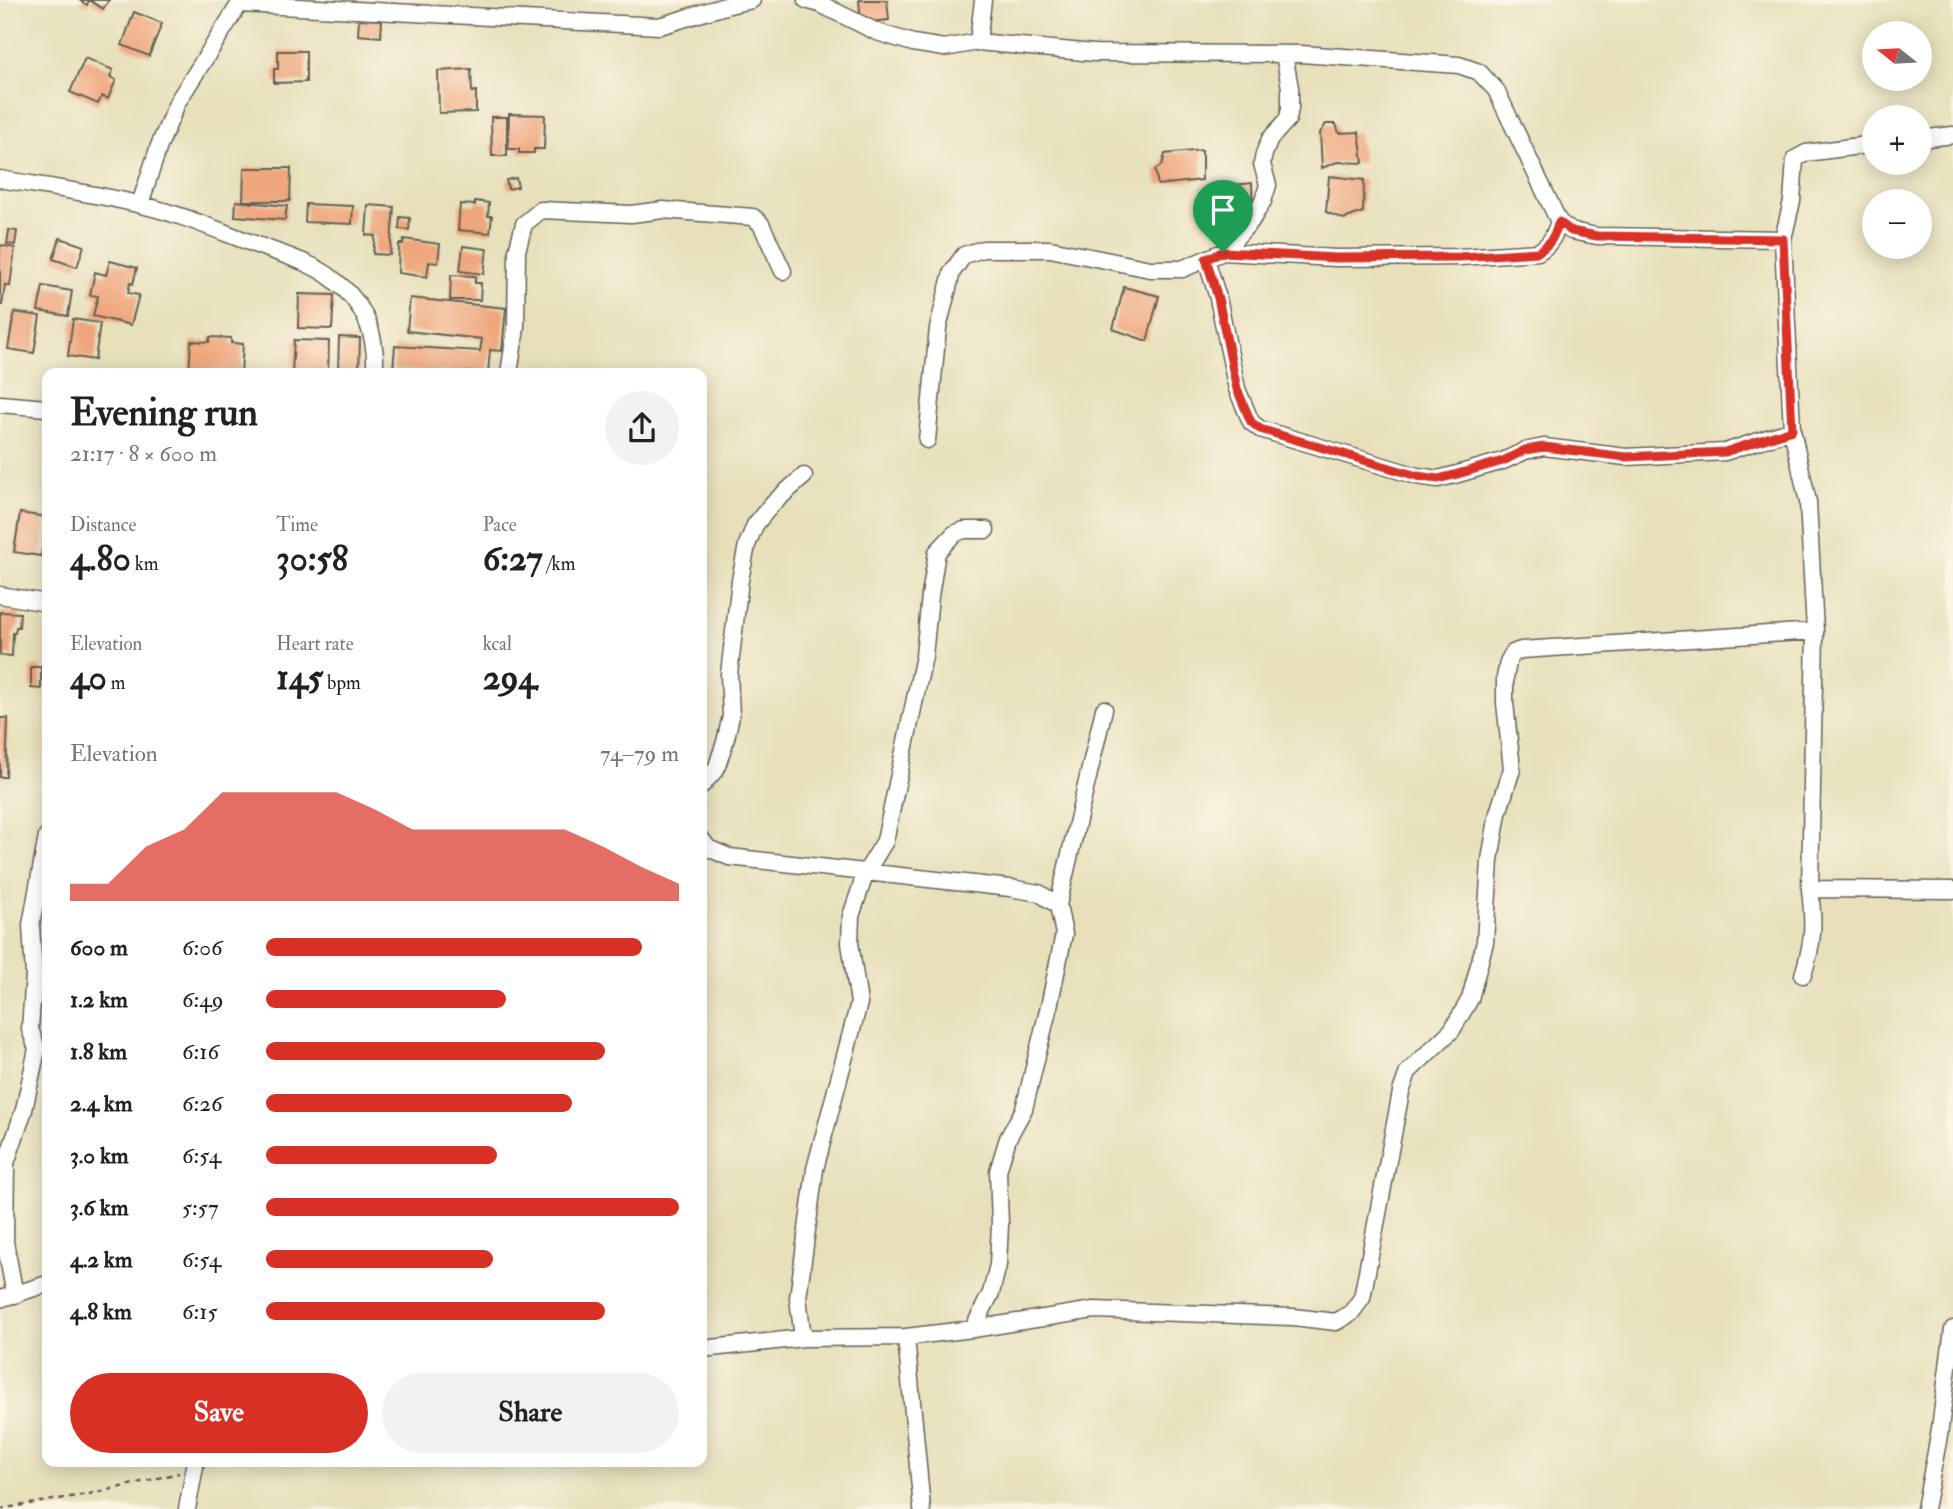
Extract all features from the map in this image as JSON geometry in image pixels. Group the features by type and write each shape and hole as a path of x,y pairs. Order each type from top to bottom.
{"street":[{"path":"140,204 159,146 178,101 241,2 659,26 752,0"},
{"path":"806,0 820,4 877,32 913,43 944,48 978,41 1094,53 1284,54 1459,65 1479,72 1496,90 1559,222 1571,231 1597,236 1783,239"},
{"path":"978,41 983,0"},
{"path":"1223,252 1251,220 1263,201 1268,186 1262,164 1264,154 1270,139 1287,119 1290,108 1290,88 1284,54"},
{"path":"1932,138 1953,135"},
{"path":"1803,975 1811,951 1814,927 1810,889 1815,631 1808,502 1792,430 1783,239 1792,201 1795,159 1806,153 1862,146"},
{"path":"0,178 140,204 302,262 333,278 352,297 369,322 376,355 375,368"},
{"path":"510,368 516,328 517,251 524,224 541,210 631,214 663,210 753,217 761,224 783,271"},
{"path":"927,440 938,328 952,272 964,255 982,249 1050,249 1150,269 1182,269 1223,252 1336,258 1460,257 1538,252 1554,237 1559,222"},
{"path":"1206,259 1218,298 1237,389 1251,422 1260,429 1417,476 1438,479 1544,447 1626,457 1725,452 1792,430"},
{"path":"0,404 42,408"},
{"path":"707,779 716,769 731,716 729,674 747,545 755,525 771,505 804,476"},
{"path":"803,1338 798,1298 815,1169 859,1003 850,943 851,916 866,872 885,841 924,656 937,552 954,534 964,530 986,530"},
{"path":"0,595 42,602"},
{"path":"707,1348 803,1338 906,1337 1094,1310 1336,1321 1351,1313 1362,1298 1401,1092 1408,1072 1452,1030 1470,999 1485,942 1490,860 1499,813 1512,769 1505,678 1513,653 1521,650 1815,631"},
{"path":"973,1329 991,1293 998,1265 998,1171 1008,1138 1024,1109 1050,1002 1064,934 1058,905 1104,709"},
{"path":"707,847 729,857 1038,893 1058,905"},
{"path":"42,864 31,925 34,975 30,1029 37,1049 24,1110 6,1163 5,1242 7,1297 42,1286"},
{"path":"1810,889 1953,890"},
{"path":"1925,1509 1939,1436 1953,1329"},
{"path":"906,1337 922,1509"},
{"path":"187,1509 195,1467"}],"path":[{"path":"0,1509 100,1492 191,1467"}],"building":[{"path":"89,0 109,0 103,9"},
{"path":"859,0 887,0 889,20 861,23"},
{"path":"134,12 162,23 149,56 122,45"},
{"path":"359,19 382,20 381,37 358,35"},
{"path":"278,51 306,51 306,82 274,83 274,69 278,69"},
{"path":"85,58 113,70 110,77 116,80 108,99 102,96 98,104 70,92"},
{"path":"471,69 472,92 476,91 476,112 439,113 438,71"},
{"path":"509,114 545,115 544,149 534,149 534,153 519,153 519,149 508,149"},
{"path":"491,117 507,117 507,156 492,156"},
{"path":"1326,124 1336,124 1339,133 1359,132 1363,163 1337,162 1322,168 1320,133"},
{"path":"1202,150 1202,180 1158,185 1155,170 1162,165 1165,154"},
{"path":"244,168 291,168 290,201 243,201"},
{"path":"1329,176 1364,180 1363,212 1344,219 1326,212"},
{"path":"516,178 518,187 508,189 506,180"},
{"path":"1252,183 1253,207 1215,208 1215,187"},
{"path":"236,201 287,206 285,220 235,216"},
{"path":"475,201 489,203 488,216 492,216 490,233 458,230 460,204 475,205"},
{"path":"306,204 353,206 352,224 305,222"},
{"path":"368,205 394,207 390,255 373,254 375,236 366,235"},
{"path":"400,217 410,218 409,230 399,229"},
{"path":"9,230 17,231 15,245 7,244"},
{"path":"60,238 84,246 77,267 53,259"},
{"path":"404,239 440,244 438,263 429,262 427,277 398,273 399,244 403,244"},
{"path":"0,245 15,248 10,286 5,285 2,305 0,305"},
{"path":"463,246 487,249 484,274 460,271"},
{"path":"110,261 137,268 128,293 139,295 131,325 93,316 98,296 90,295 95,272 106,275"},
{"path":"451,275 475,276 475,283 481,283 480,300 450,300"},
{"path":"43,286 72,291 68,316 38,311"},
{"path":"1124,287 1159,296 1147,341 1113,329"},
{"path":"299,294 334,295 332,329 298,328"},
{"path":"410,298 506,308 502,351 490,350 488,368 393,368 395,346 480,351 482,339 407,331"},
{"path":"14,312 40,316 34,353 8,349"},
{"path":"73,319 100,323 95,360 68,356"},
{"path":"210,337 231,338 231,343 243,344 241,368 189,368 191,341 209,342"},
{"path":"339,337 360,338 359,368 338,368"},
{"path":"294,340 329,341 328,368 292,368"},
{"path":"20,513 42,516 41,556 14,552"},
{"path":"0,612 20,613 19,627 16,627 13,633 12,656 0,655"},
{"path":"31,667 41,667 41,689 31,688"},
{"path":"0,718 8,718 6,777 0,777"}],"route":[{"path":"1559,222 1571,231 1597,236 1783,239 1792,430 1725,452 1626,457 1534,448 1503,461 1438,479 1417,476 1260,429 1251,422 1244,410 1237,389 1218,298 1206,259 1223,252 1336,258 1460,257 1538,252 1554,237 1559,222"}]}
